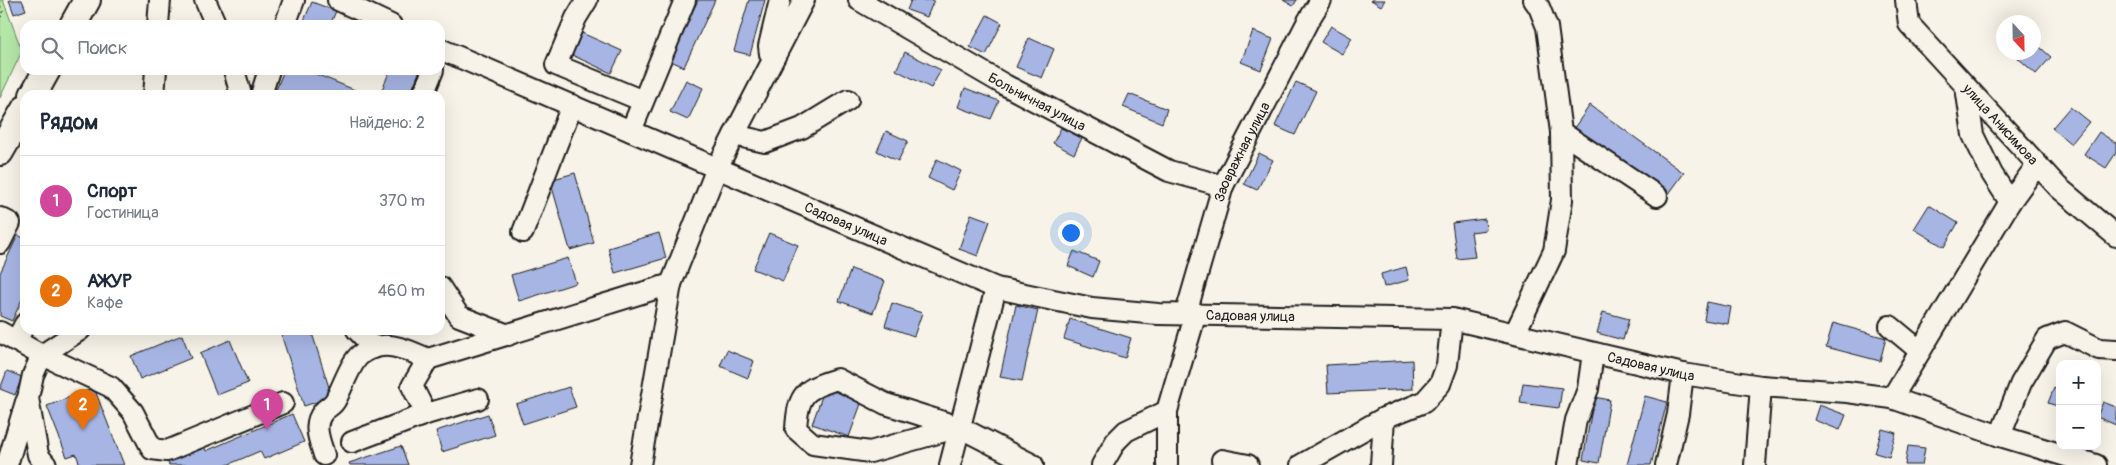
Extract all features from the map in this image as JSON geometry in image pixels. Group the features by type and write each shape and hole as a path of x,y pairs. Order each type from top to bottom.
{"main road":[{"path":"76,20 87,0"},
{"path":"36,90 44,75"},
{"path":"0,152 20,118"}],"street":[{"path":"158,20 160,0"},
{"path":"205,0 214,20"},
{"path":"287,20 294,0"},
{"path":"338,0 380,20"},
{"path":"587,0 576,18 556,65 643,100"},
{"path":"632,131 685,0"},
{"path":"773,59 769,46 780,0"},
{"path":"645,464 671,284 717,168 804,0"},
{"name":"Больничная улица","path":"859,0 1005,85 1169,171 1223,186"},
{"name":"Заовражная улица","path":"1166,465 1167,411 1223,186 1308,21 1321,0"},
{"path":"1515,333 1554,251 1562,200 1561,132 1546,28 1539,7 1534,0"},
{"name":"улица Анисимова","path":"1906,0 1909,24 2058,187 2116,236"},
{"name":"Садовая улица","path":"445,52 996,288 1092,308 1158,314 1191,313 1452,319 1683,374 1761,386 1847,392 1892,398 2000,436 2096,465"},
{"path":"154,90 156,75"},
{"path":"236,75 240,90"},
{"path":"262,90 267,75"},
{"path":"425,90 431,75"},
{"path":"1966,87 1972,135 1992,174 2010,202"},
{"path":"734,135 765,142 802,128 848,100"},
{"path":"523,232 572,105"},
{"path":"1561,132 1657,196"},
{"path":"1892,398 1919,350 2010,202 2038,165"},
{"path":"0,244 12,224"},
{"path":"426,414 412,386 428,360 671,284"},
{"path":"950,465 996,288"},
{"path":"445,295 459,316 508,335"},
{"path":"1301,465 1384,418 1424,402 1440,384 1447,365 1452,319"},
{"path":"1890,326 1919,350"},
{"path":"14,332 42,355 111,387 132,412 152,449 167,450 283,403"},
{"path":"2000,436 2021,383 2047,339 2065,332 2099,349 2116,350"},
{"path":"7,465 28,398 33,375 42,355 72,335"},
{"path":"362,335 374,348"},
{"path":"324,455 316,427 323,412 334,404 359,356 374,348 392,346 401,339 428,360"},
{"path":"1568,465 1576,420 1588,389 1593,353"},
{"path":"1666,465 1678,414 1683,374"},
{"path":"960,427 870,452 813,444 796,429 797,406 811,387 837,379 886,404 960,427 1033,465"},
{"path":"1755,465 1761,386"},
{"path":"28,398 38,455 46,465"},
{"path":"352,442 426,414 478,399"},
{"path":"1102,465 1116,441 1126,431 1167,411"},
{"path":"1381,465 1384,418"},
{"path":"1222,460 1248,465"}],"path":[{"path":"0,7 3,13 0,17"}],"green space":[{"path":"0,0 3,0 20,46 20,55 0,98"}],"building":[{"path":"9,0 22,0 26,10 14,14"},
{"path":"698,0 715,0 684,67 669,60"},
{"path":"749,0 765,0 750,55 734,51"},
{"path":"911,0 934,0 927,17 907,10"},
{"path":"1283,0 1297,0 1293,6"},
{"path":"1371,0 1385,0 1381,6"},
{"path":"312,2 336,11 332,20 304,20"},
{"path":"987,15 1002,23 986,55 970,47"},
{"path":"1331,26 1352,38 1342,54 1321,42"},
{"path":"573,29 622,51 611,73 563,51"},
{"path":"1253,31 1273,39 1261,70 1241,62"},
{"path":"1029,38 1054,49 1042,78 1016,67"},
{"path":"2041,48 2051,57 2036,74 2020,60 2041,60"},
{"path":"905,52 941,70 931,88 896,70"},
{"path":"282,75 318,75 355,90 276,90"},
{"path":"388,75 418,75 412,90 382,90"},
{"path":"686,80 703,88 688,120 670,112"},
{"path":"1296,82 1316,91 1295,135 1275,126"},
{"path":"965,88 999,101 991,119 958,107"},
{"path":"1129,94 1167,109 1162,123 1123,107"},
{"path":"1590,105 1684,173 1668,195 1574,128"},
{"path":"2070,107 2089,122 2071,144 2052,128"},
{"path":"1061,128 1082,138 1074,154 1053,143"},
{"path":"886,131 908,141 898,161 877,151"},
{"path":"2099,132 2116,143 2116,153 2106,168 2084,154"},
{"path":"1259,153 1273,160 1257,190 1244,184"},
{"path":"937,159 961,171 952,190 928,178"},
{"path":"575,173 594,243 570,250 550,180"},
{"path":"1929,205 1958,223 1944,247 1914,229"},
{"path":"971,214 990,221 978,256 959,249"},
{"path":"1485,219 1486,230 1471,232 1475,257 1457,259 1452,223"},
{"path":"659,233 666,258 615,273 608,248"},
{"path":"769,233 798,245 783,281 753,269"},
{"path":"18,235 20,236 20,304 12,321 0,316 0,273"},
{"path":"1074,251 1099,261 1093,277 1068,266"},
{"path":"568,258 576,283 519,301 511,275"},
{"path":"1406,267 1409,280 1384,287 1381,274"},
{"path":"851,269 885,281 873,313 839,301"},
{"path":"1707,302 1731,307 1728,324 1704,320"},
{"path":"892,303 922,313 914,336 885,326"},
{"path":"1016,305 1038,310 1022,381 1000,377"},
{"path":"1603,312 1629,319 1623,340 1597,333"},
{"path":"1070,319 1131,338 1125,358 1064,339"},
{"path":"1833,323 1886,338 1880,361 1826,347"},
{"path":"182,335 191,358 140,379 131,356"},
{"path":"281,335 313,335 332,397 304,406"},
{"path":"230,340 248,383 217,395 200,353"},
{"path":"727,350 754,361 748,378 720,366"},
{"path":"1412,360 1413,389 1328,393 1326,365"},
{"path":"7,371 22,377 15,395 0,389"},
{"path":"1523,383 1562,388 1559,408 1520,403"},
{"path":"569,387 576,407 523,424 516,404"},
{"path":"94,388 124,465 80,465 76,454 67,457 47,406"},
{"path":"825,388 862,401 849,437 812,424"},
{"path":"2054,388 2056,389 2056,406 2048,403"},
{"path":"1645,396 1667,402 1651,465 1627,465"},
{"path":"1594,397 1610,400 1599,463 1583,460"},
{"path":"2103,402 2116,407 2116,425 2101,419"},
{"path":"1819,405 1846,415 1840,430 1814,420"},
{"path":"292,414 304,442 264,459 260,451 227,465 169,465 166,459 203,443 206,451"},
{"path":"488,414 495,435 442,452 436,431"},
{"path":"1882,429 1896,433 1889,457 1875,453"},
{"path":"401,446 408,465 350,465 349,463"},
{"path":"1908,446 1925,448 1922,465 1905,465"}],"place":[{"name":"АЖУР","path":"83,430"},
{"name":"Спорт","path":"267,430"}]}
